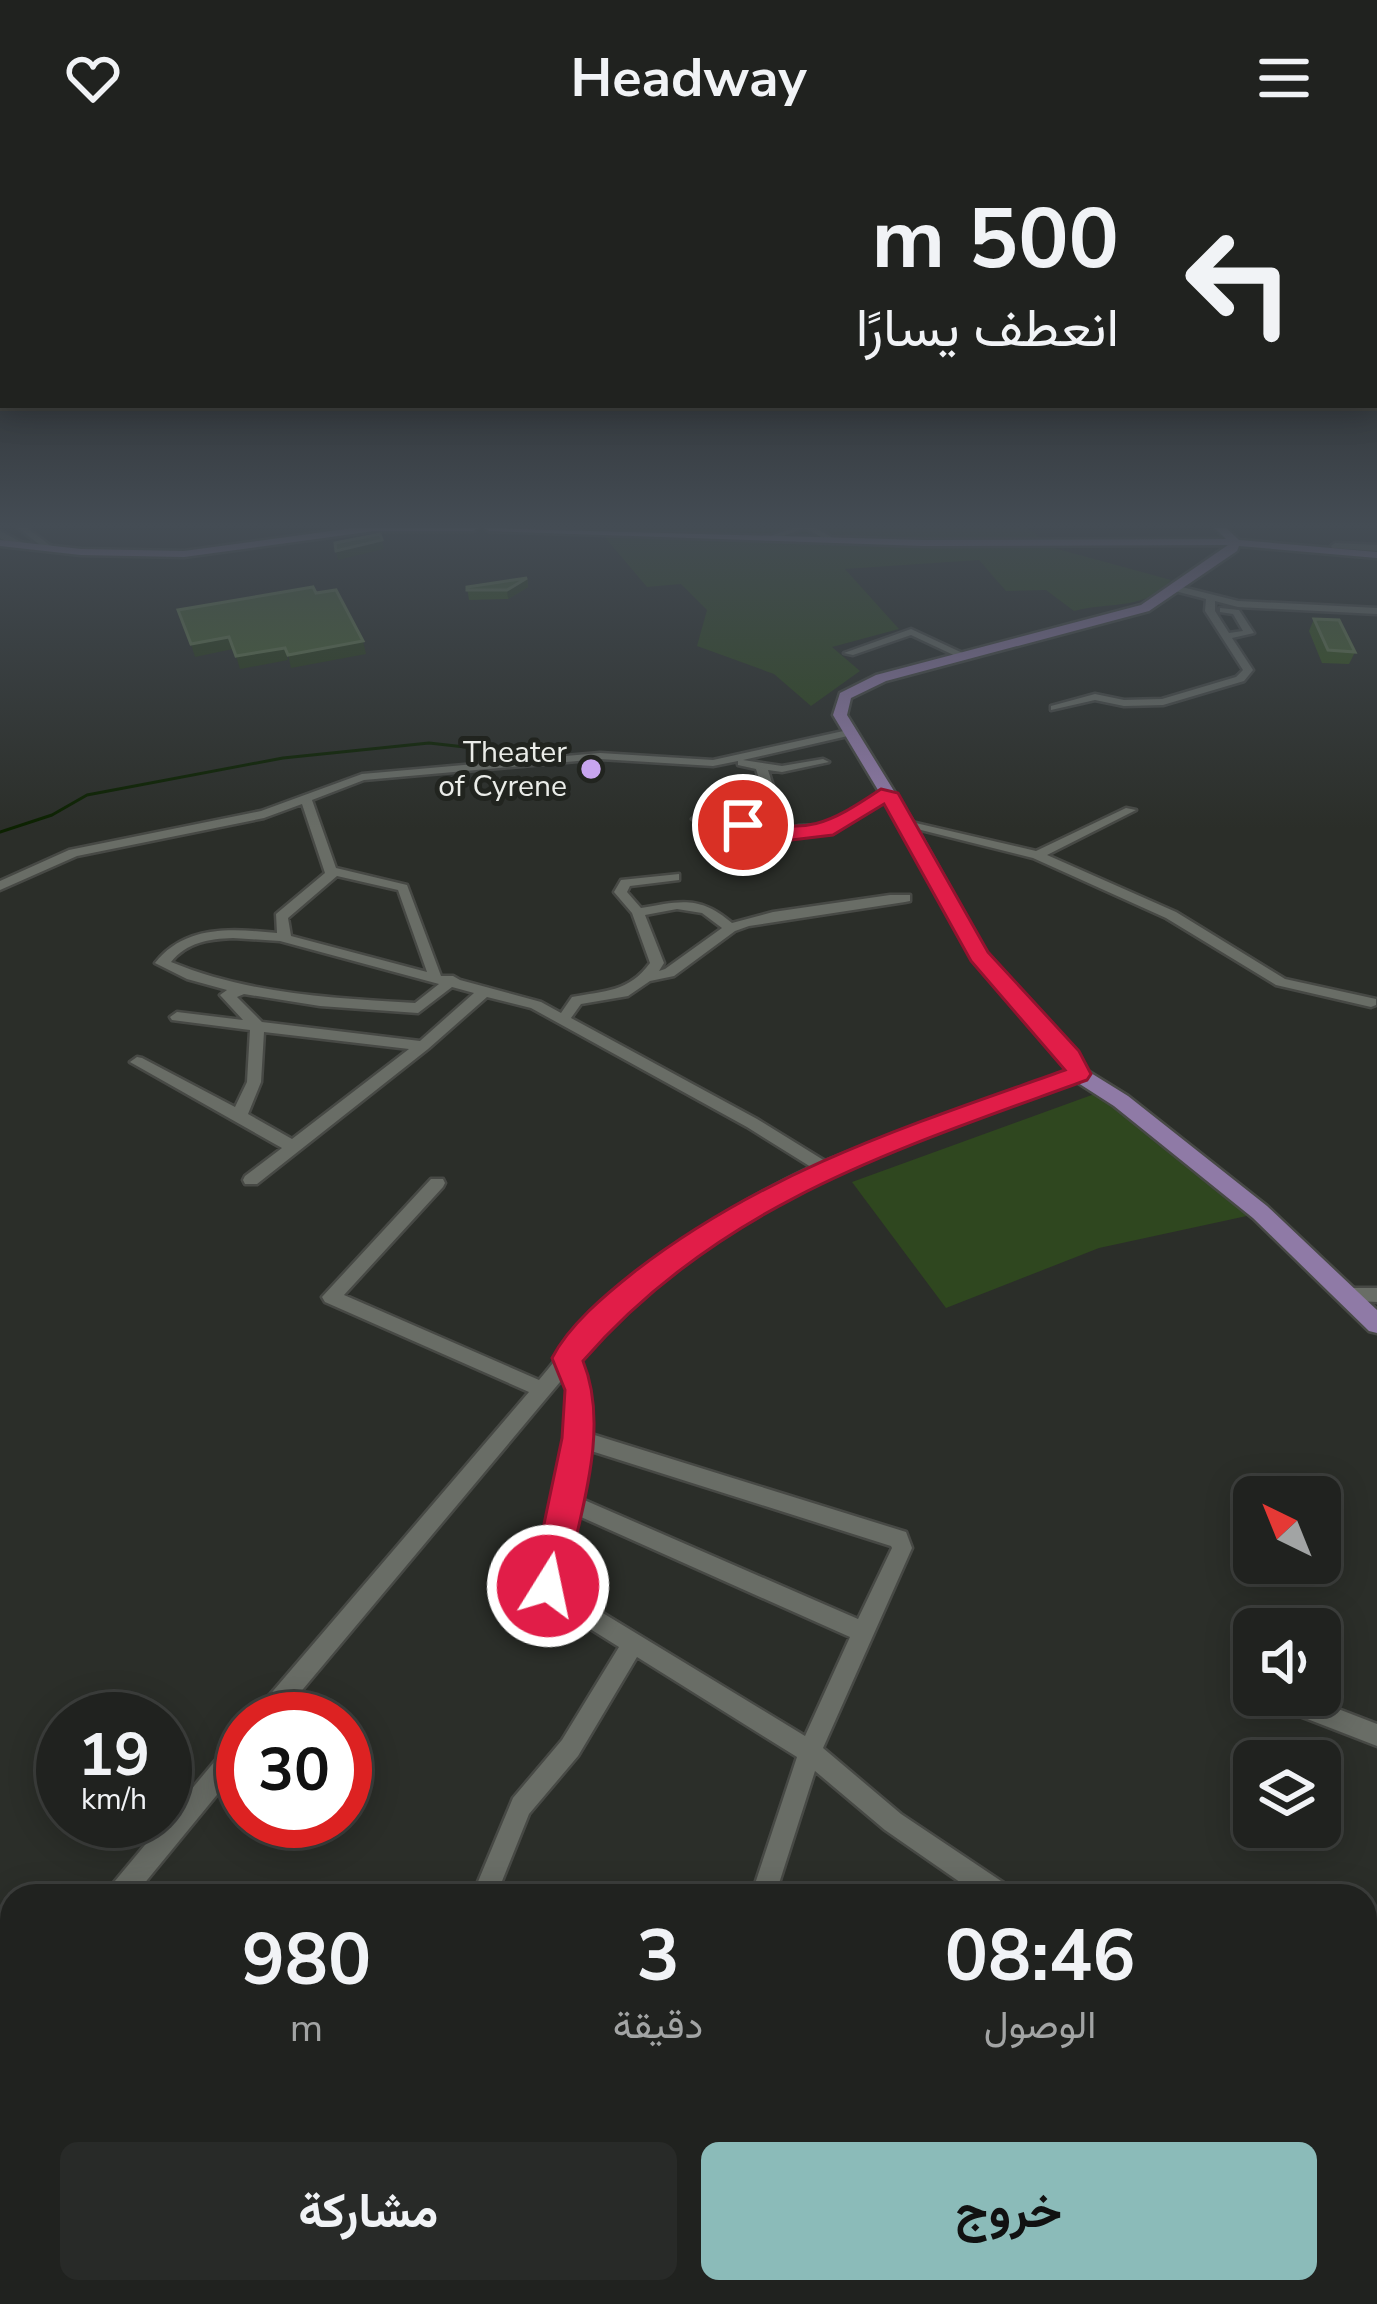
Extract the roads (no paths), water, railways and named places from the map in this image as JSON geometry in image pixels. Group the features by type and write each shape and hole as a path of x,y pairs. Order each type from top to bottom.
{"main road":[{"path":"1071,628 881,678 850,692 840,708 848,733 907,825 979,956 1070,1057 1079,1074 1121,1101 1260,1212 1377,1324"}],"street":[{"path":"1055,708 1095,697 1124,703 1163,702 1240,679 1248,670 1221,628"},
{"path":"1225,636 1249,633 1246,628"},
{"path":"848,653 911,632 964,656"},
{"path":"729,761 848,733"},
{"path":"0,886 73,853 244,819 350,780 387,774 600,756 729,761 782,769 823,762"},
{"path":"761,765 773,805"},
{"path":"698,819 783,835 833,830 888,793"},
{"path":"282,937 281,917 327,881 332,871 306,798"},
{"path":"1036,855 1130,810"},
{"path":"907,825 1036,855 1172,915 1281,982 1371,1002"},
{"path":"792,829 808,832"},
{"path":"332,871 404,889 435,975"},
{"path":"563,1020 577,1000 623,996 649,977 657,963 638,912 620,892 625,883 675,877"},
{"path":"649,977 669,973 748,919 849,907 872,898 905,898"},
{"path":"638,912 695,903 709,907 730,928"},
{"path":"453,980 418,1008 302,1000 186,975 162,964 174,949 208,936 282,937 435,975 453,980 536,1005 752,1123 824,1168"},
{"path":"239,1116 254,1082 257,1026 227,995 247,989"},
{"path":"250,1180 423,1046 486,990"},
{"path":"177,1017 423,1046"},
{"path":"137,1062 293,1147"},
{"path":"287,1692 616,1303 677,1255 735,1215 824,1168 1079,1074"},
{"path":"437,1183 331,1297 541,1389"},
{"path":"1346,1295 1377,1295"},
{"path":"567,1358 580,1390 578,1438 548,1577 551,1593 811,1752 893,1822 983,1884"},
{"path":"578,1438 899,1539 902,1548 811,1752 767,1884"},
{"path":"566,1501 863,1632"},
{"path":"489,1884 521,1806 570,1748 632,1645"},
{"path":"1328,1716 1377,1735"},
{"path":"129,1884 216,1777"}],"waterway":[{"path":"0,832 52,815 87,795 283,758 429,743 519,753"}],"place":[{"name":"Theater of Cyrene","path":"591,769"}]}
